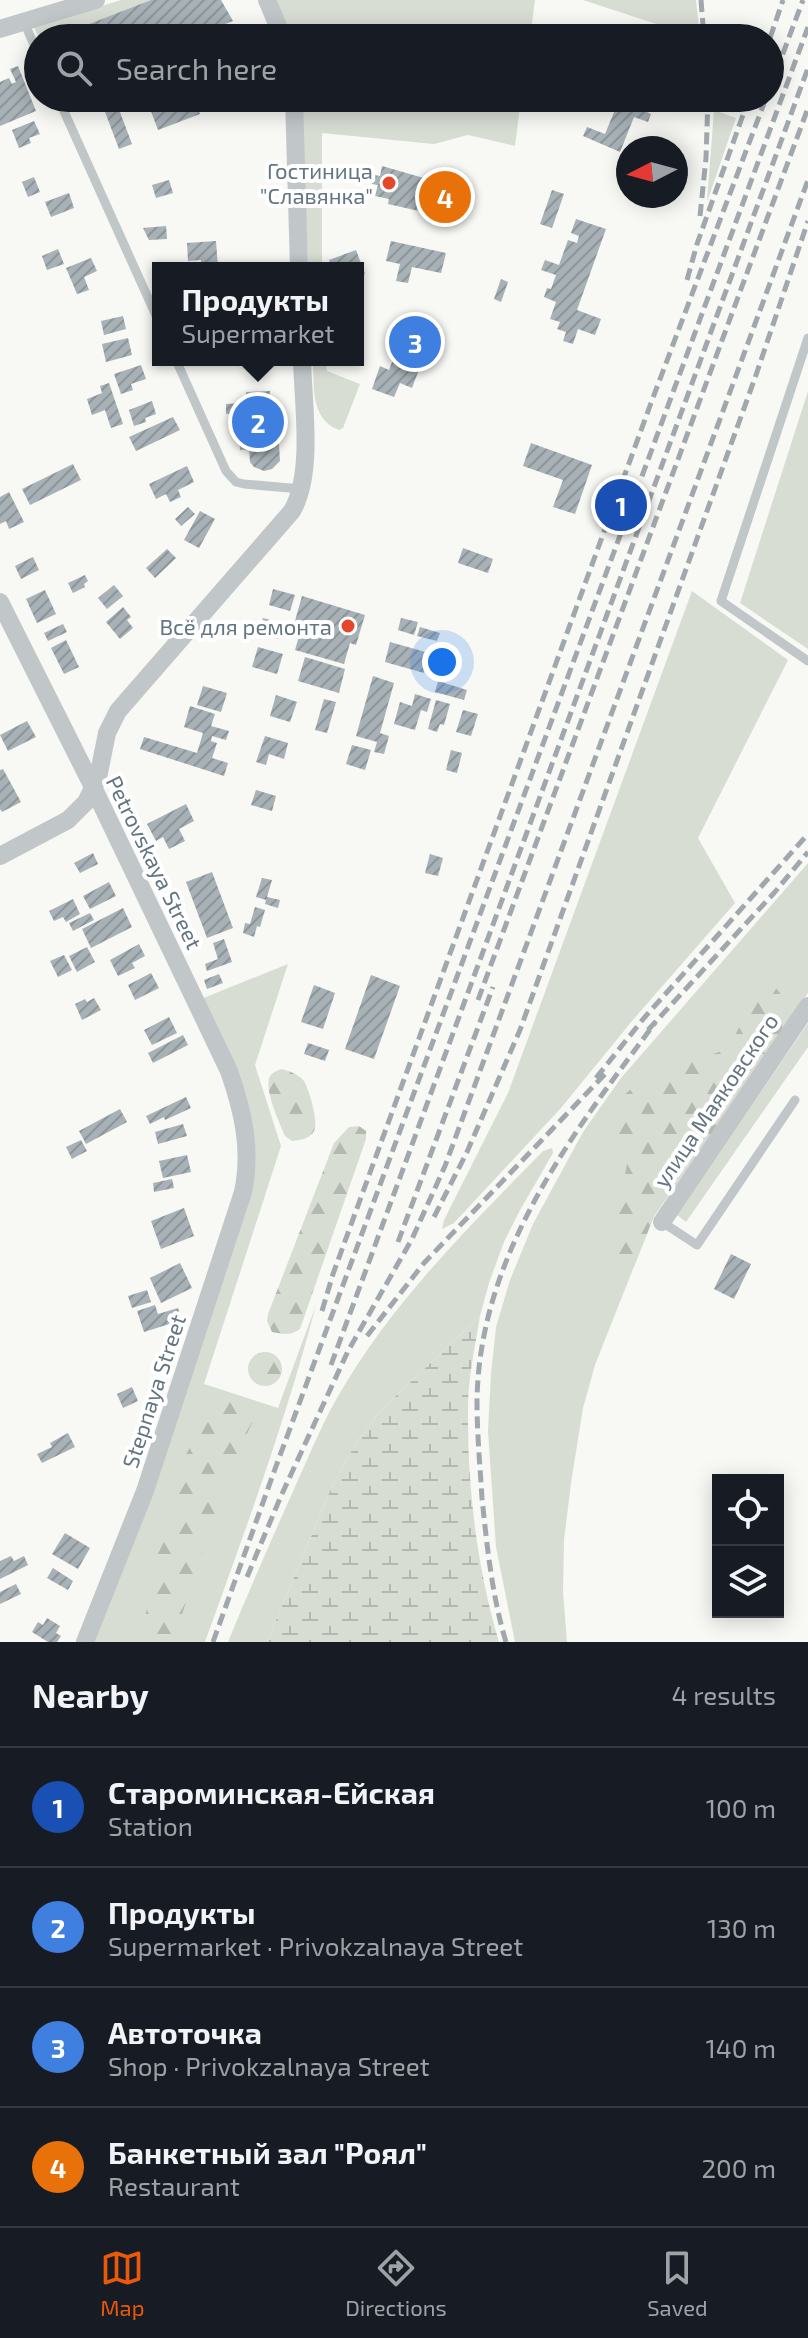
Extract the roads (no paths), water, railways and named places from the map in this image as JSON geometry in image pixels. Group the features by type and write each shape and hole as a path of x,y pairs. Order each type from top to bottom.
{"street":[{"path":"0,29 96,0"},
{"path":"267,0 277,24"},
{"path":"294,112 299,262"},
{"path":"0,856 78,812 94,789 107,733 118,711 284,522 297,503 305,462 302,366"},
{"name":"Petrovskaya Street","path":"0,602 94,789 229,1071 248,1149"},
{"name":"улица Маяковского","path":"662,1222 808,1006"},
{"name":"Stepnaya Street","path":"85,1642 145,1491 205,1310 243,1192 248,1149"}],"lane":[{"path":"64,112 152,307"},
{"path":"808,338 721,601 808,661"},
{"path":"179,366 226,471 232,478 244,484 301,489"},
{"path":"662,1222 697,1245 795,1100"}],"railway":[{"path":"701,0 703,24"},
{"path":"775,24 783,0"},
{"path":"784,51 803,0"},
{"path":"784,92 808,27"},
{"path":"331,1365 808,68"},
{"path":"478,1000 808,108"},
{"path":"700,216 708,112"},
{"path":"687,280 744,112"},
{"path":"322,1311 651,403 761,112"},
{"path":"213,1642 777,112"},
{"path":"247,1577 348,1351 412,1239 445,1166 808,180"},
{"path":"434,1217 467,1152 520,1030 756,375 808,221"},
{"path":"596,1078 644,1018 808,834"},
{"path":"648,1030 808,852"},
{"path":"398,1242 493,987"},
{"path":"506,1642 488,1553 477,1401 482,1347 494,1296 512,1247 563,1153 655,1023"},
{"path":"367,1336 424,1263 606,1073"}],"place":[{"name":"Гостиница \"Славянка\"","path":"389,183"},
{"name":"Банкетный зал \"Роял\"","path":"445,197"},
{"name":"Автоточка","path":"415,342"},
{"name":"Продукты","path":"258,422"},
{"name":"Староминская-Ейская","path":"621,505"},
{"name":"Всё для ремонта","path":"348,626"}]}
